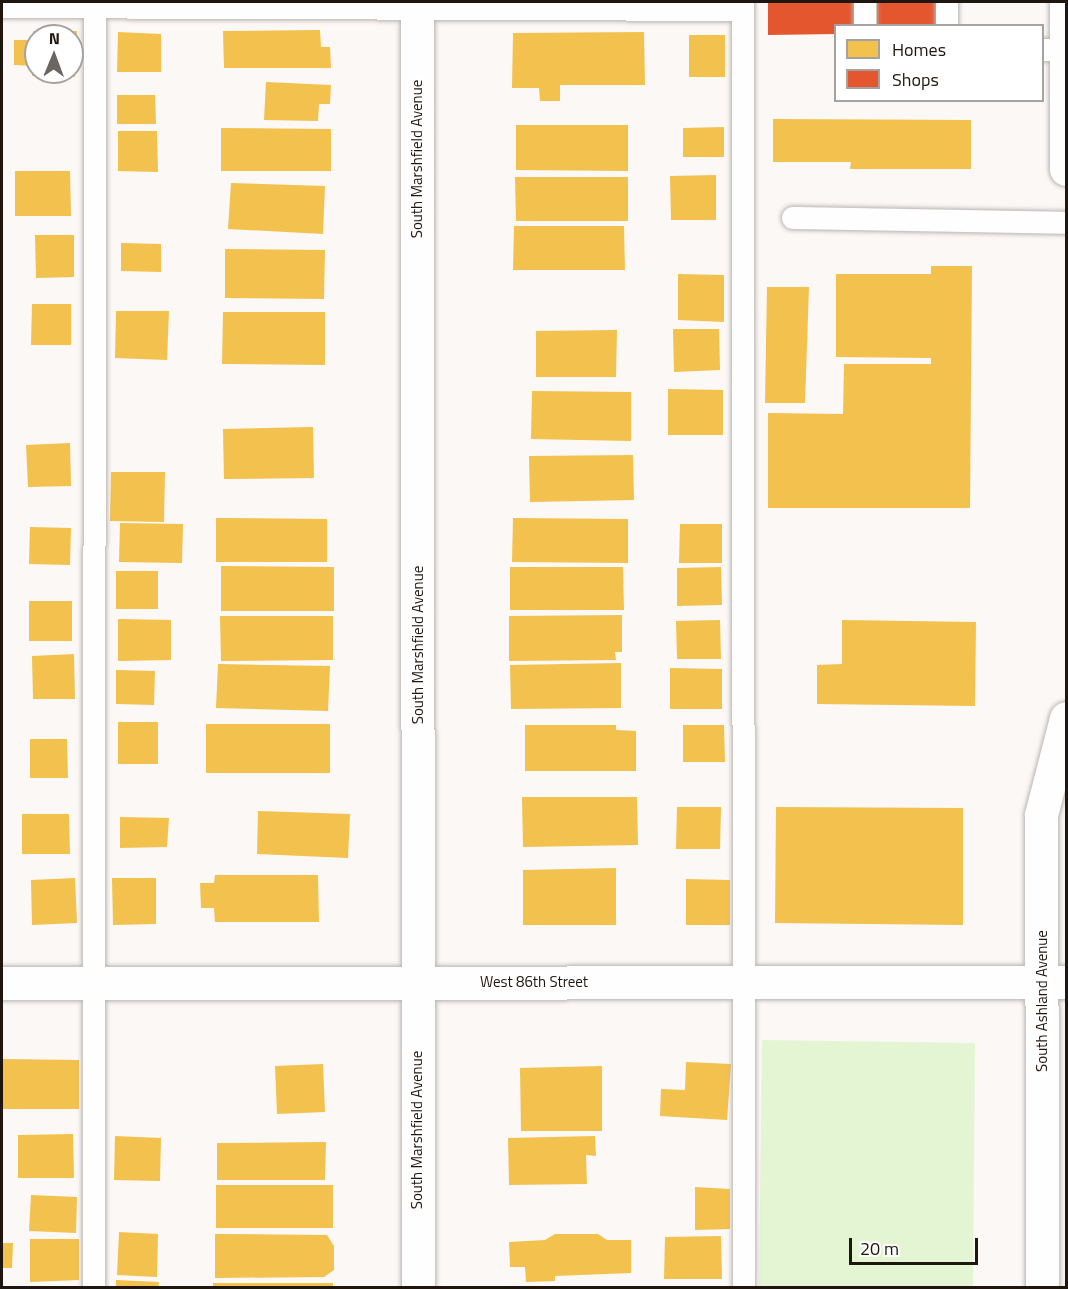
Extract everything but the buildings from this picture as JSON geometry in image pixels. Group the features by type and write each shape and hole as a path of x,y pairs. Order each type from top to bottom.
{"street":[{"path":"1066,2 1066,169"},
{"name":"South Marshfield Avenue","path":"417,6 418,1287"},
{"name":"South Ashland Avenue","path":"1042,1287 1054,982 1041,815 1066,718"},
{"name":"West 86th Street","path":"2,983 1054,982"}],"lane":[{"path":"865,2 865,24"},
{"path":"947,2 947,24"},
{"path":"2,7 743,5 746,982 744,1287"},
{"path":"94,1287 95,8"},
{"path":"1044,50 1066,50"},
{"path":"793,218 1066,223"}],"green space":[{"path":"762,1040 975,1043 973,1287 759,1287"}]}
